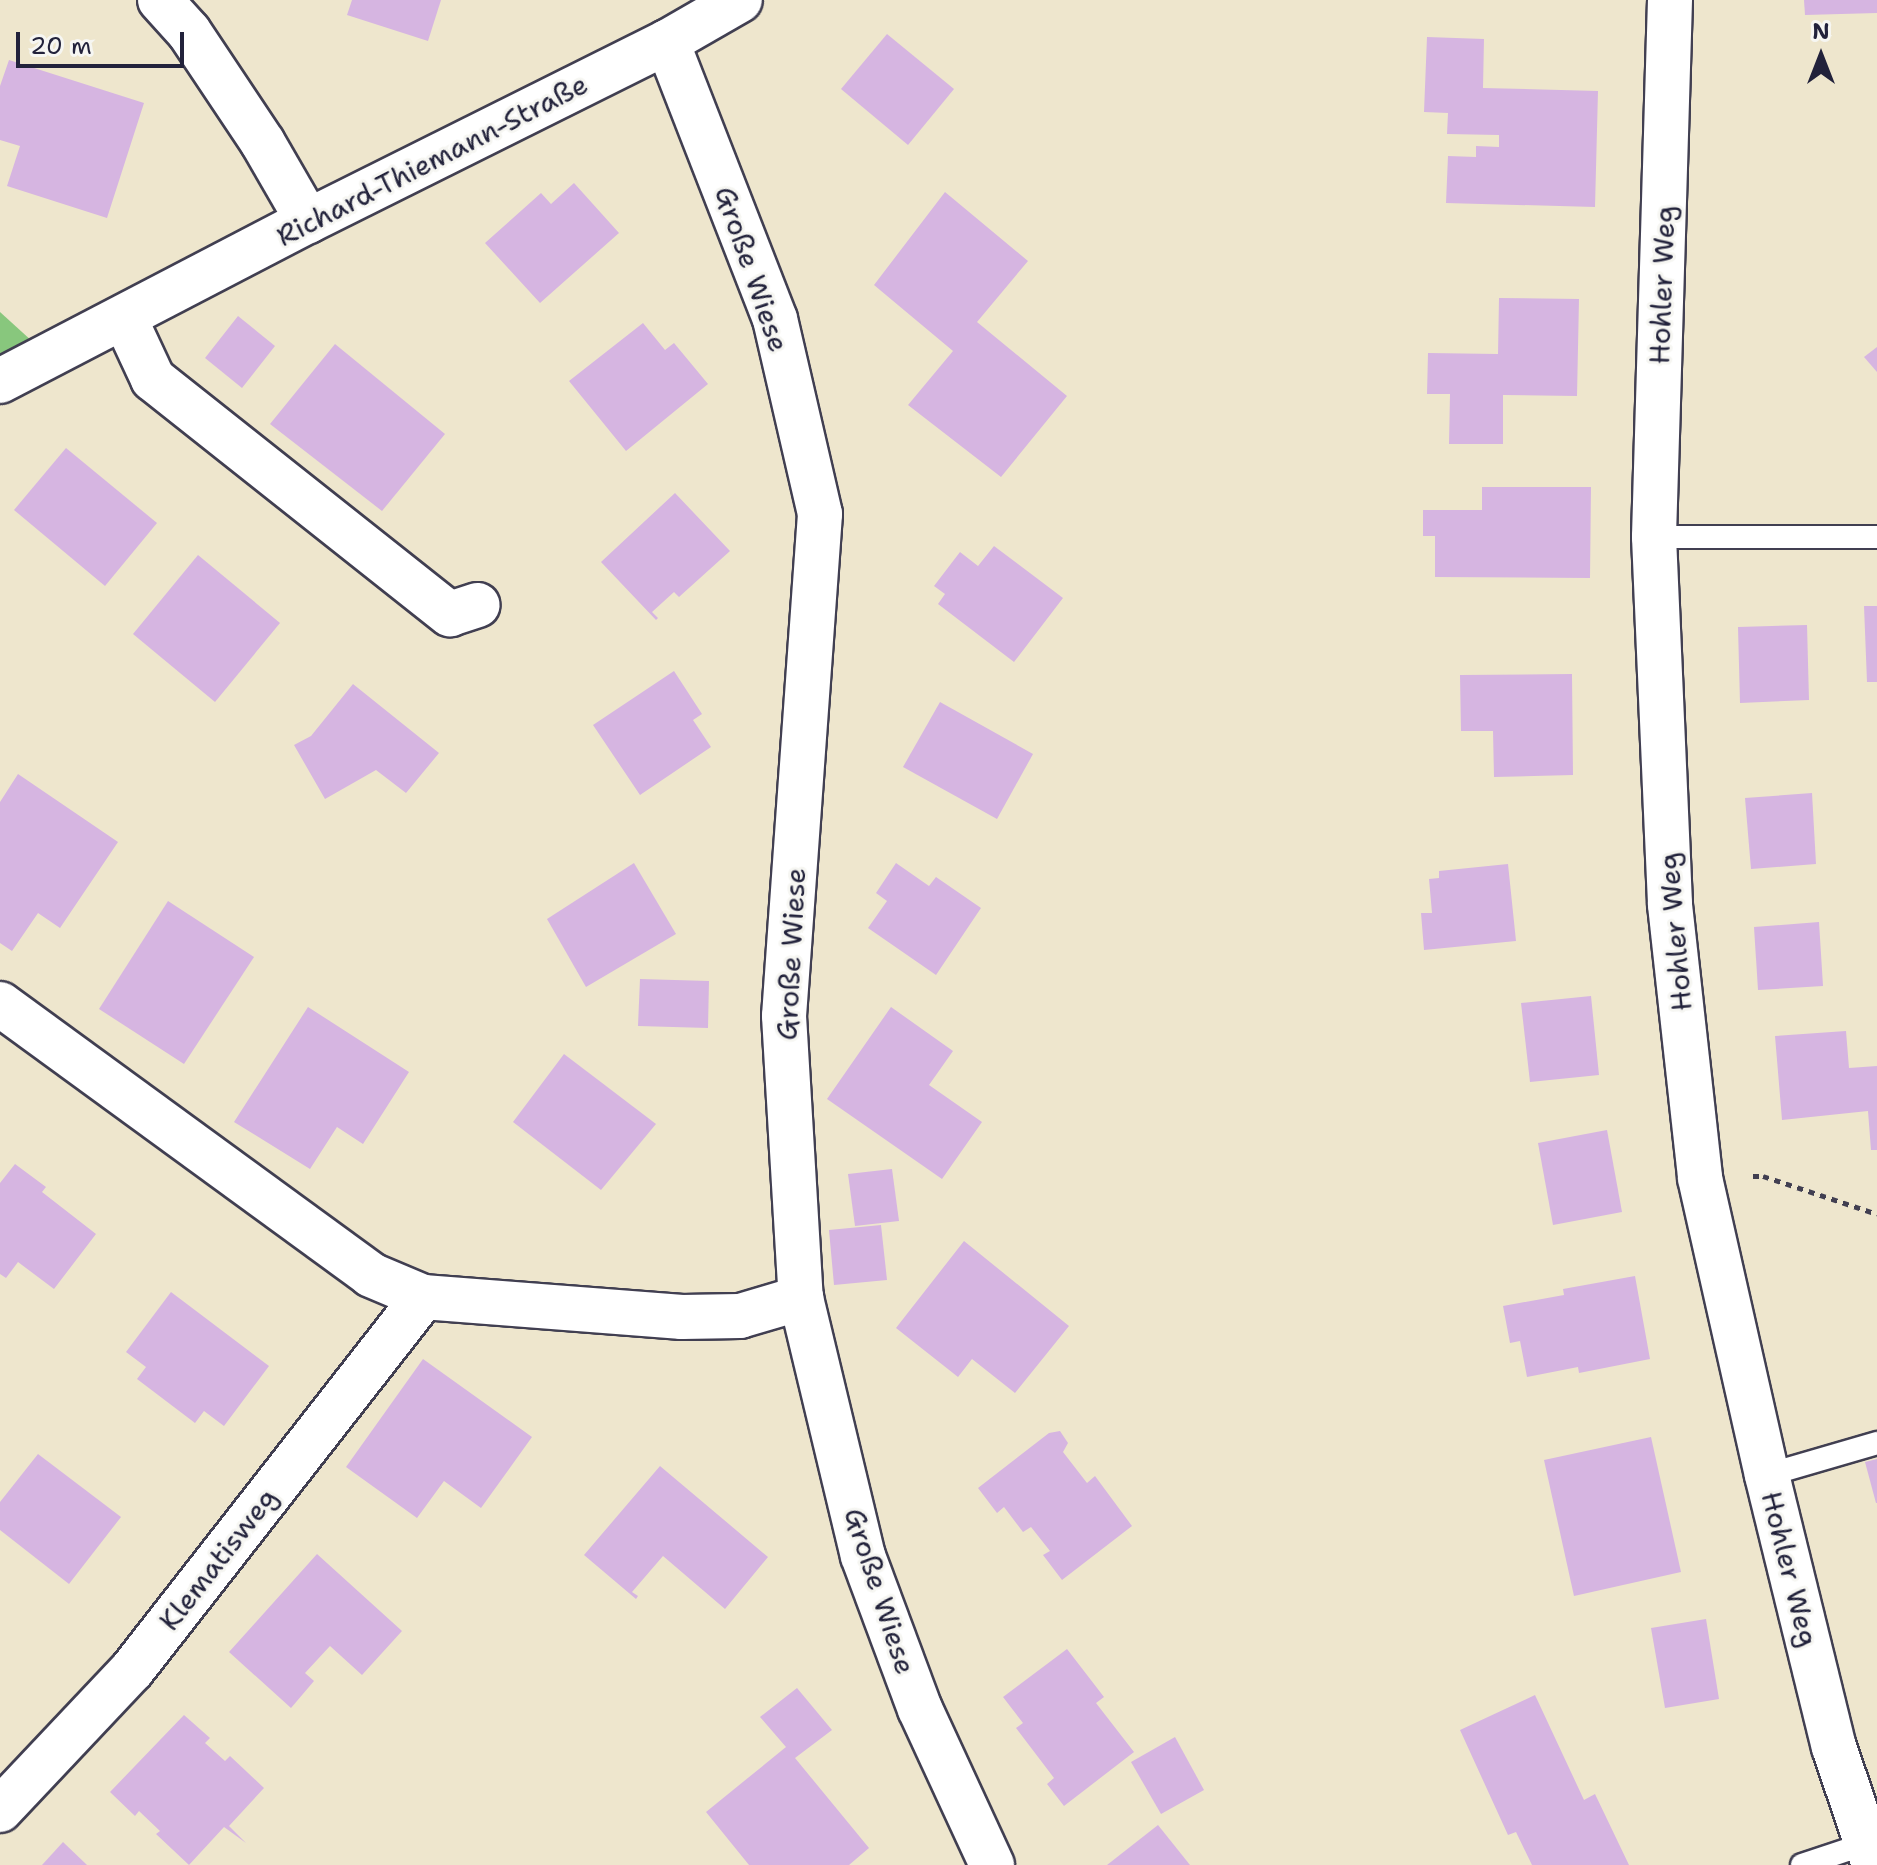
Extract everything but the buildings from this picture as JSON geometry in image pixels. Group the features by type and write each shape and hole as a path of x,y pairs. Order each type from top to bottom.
{"street":[{"path":"160,0 189,32 263,143 308,221"},
{"name":"Richard-Thiemann-Straße","path":"0,381 125,319 308,221 667,42 740,0"},
{"name":"Hohler Weg","path":"1670,0 1654,537 1670,905 1700,1178 1767,1475 1834,1747 1871,1854"},
{"name":"Große Wiese","path":"667,42 775,319 820,514 784,1016 801,1298 863,1556 920,1709 988,1863"},
{"path":"125,319 153,379 450,614 478,605"},
{"path":"0,1004 371,1275 423,1297 682,1317 740,1316 801,1298"},
{"name":"Klematisweg","path":"0,1810 132,1670 423,1297"}],"lane":[{"path":"1654,537 1877,537"},
{"path":"1767,1475 1877,1443"},
{"name":"Hohler Weg","path":"1802,1865 1871,1854"}],"path":[{"path":"1700,1178 1763,1176 1877,1214"}],"green space":[{"path":"0,312 33,342 0,358"}]}
